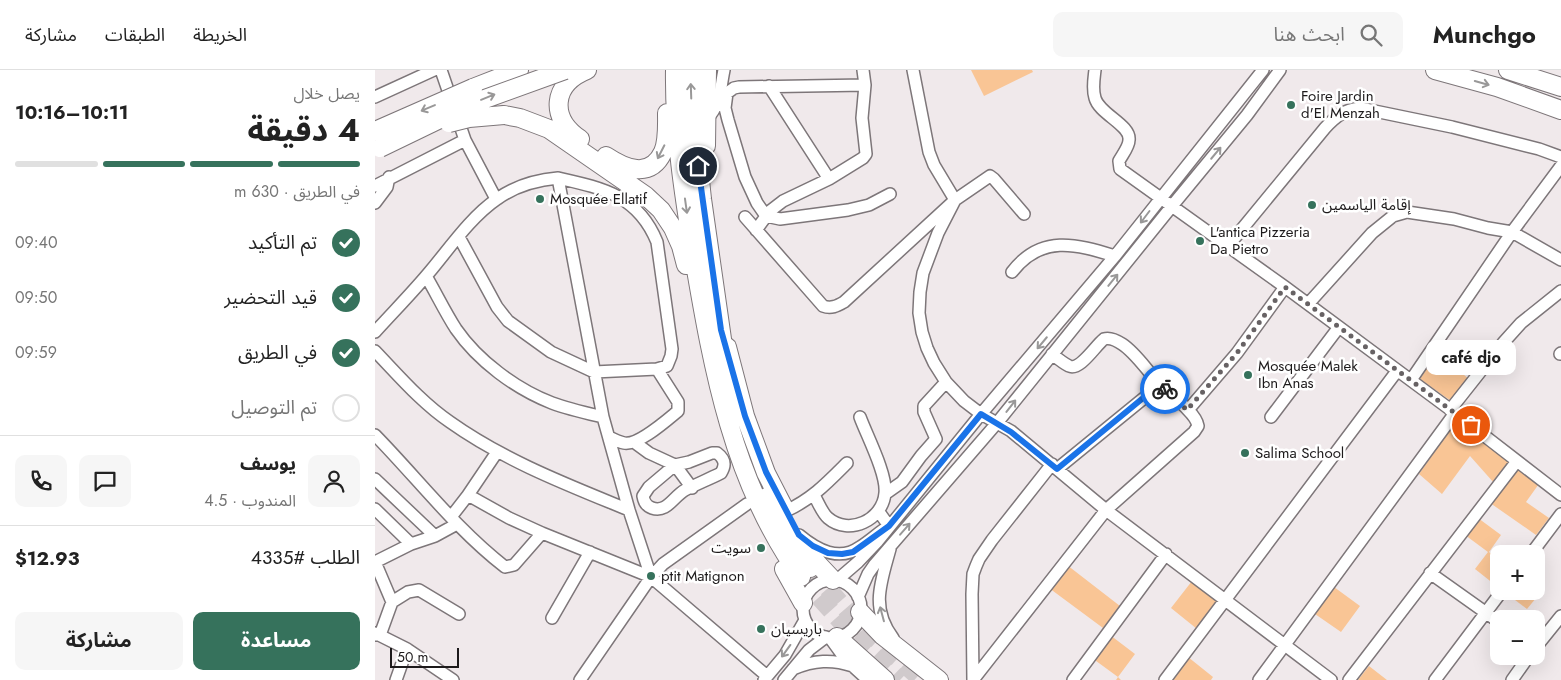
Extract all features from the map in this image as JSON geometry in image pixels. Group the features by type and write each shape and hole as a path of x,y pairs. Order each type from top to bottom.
{"highway":[{"path":"473,88 496,70"},
{"path":"375,130 519,70"},
{"path":"378,149 471,104 565,70"},
{"path":"587,70 570,80 562,91 558,104 564,125 573,134 621,166 637,169 653,164 663,152 666,136 668,70"},
{"path":"675,70 676,106 685,193 697,271 722,401 737,452 749,484 778,542 806,572 755,471 732,397 702,199 693,114 691,70"},
{"path":"702,199 707,70"},
{"path":"1435,70 1497,87 1561,110"},
{"path":"1508,70 1561,87"},
{"path":"378,149 463,119 480,116 504,115 520,118 549,129 646,196 661,210 673,228 681,246 696,304 711,345"},
{"path":"721,330 747,423 766,472 799,535 817,563 835,580"},
{"path":"715,371 714,392 719,423 733,469 747,504 764,538 795,586 804,612"},
{"path":"859,605 883,636 939,680"},
{"path":"831,637 885,680"}],"street":[{"path":"375,97 434,70"},
{"path":"441,70 465,140 497,199"},
{"path":"706,120 712,114 720,98 724,70"},
{"path":"755,230 766,216 783,201 829,179 863,158 866,154 862,118 865,84 863,70"},
{"path":"913,70 929,152 934,165 955,200"},
{"path":"1095,70 1094,97 1097,103 1126,130 1129,136 1129,145 1119,161 1120,169 1285,287 1453,411 1561,495"},
{"path":"468,495 509,518 542,533 651,577 765,678 788,649 804,612 806,596 817,584 835,580 863,557 1115,256 1263,70"},
{"path":"784,680 809,650 831,637 850,631 855,626 868,574 997,423 1051,354 1247,116 1281,70"},
{"path":"865,84 734,88 725,97 728,120 745,177 757,203 766,216 781,219 848,210 869,205 890,194"},
{"path":"769,86 829,179"},
{"path":"1228,246 1325,128 1334,118 1350,109 1360,108 1452,127 1539,149 1561,157"},
{"path":"375,186 465,140"},
{"path":"1411,380 1512,232 1561,166"},
{"path":"745,217 823,306 828,308 844,302 955,200 989,176 994,179 1024,214"},
{"path":"375,204 387,187 389,178"},
{"path":"558,178 603,417 629,510 651,577"},
{"path":"375,332 459,237 497,199 539,180 558,178 598,187 611,192 632,207 653,231 657,242 671,349 671,356 667,366 657,369 594,372 551,352 508,321 489,295 459,237"},
{"path":"955,200 938,233 923,272 920,292 919,314 922,332 934,363 946,382 964,401 1011,432 1055,466 1106,510 1331,680"},
{"path":"1308,304 1372,232 1393,216 1407,212 1431,214 1487,228 1512,232 1561,260"},
{"path":"1012,272 1027,256 1039,249 1052,246 1069,244 1115,256"},
{"path":"426,276 456,329 487,362 519,386 552,403 603,417"},
{"path":"1187,410 1237,353 1285,287"},
{"path":"1259,680 1503,343 1521,323 1561,291"},
{"path":"1271,417 1339,327"},
{"path":"973,680 1106,510 1197,429 1197,422 1187,410 1160,384 1128,348 1114,340 1104,340 1079,365 1074,367 1051,354"},
{"path":"375,352 435,410 450,422 497,452 578,490 629,510"},
{"path":"609,437 624,443 634,442 678,411 678,402 657,369"},
{"path":"1165,680 1397,371"},
{"path":"885,494 902,482 921,456 936,440 924,406 946,382"},
{"path":"973,680 972,594 973,574 979,558 1055,466 1160,384"},
{"path":"814,495 827,517 839,524 852,526 867,522 879,512 885,494 884,478 860,417"},
{"path":"375,435 479,547 508,568 514,565 542,533"},
{"path":"634,442 649,453 675,465 692,488"},
{"path":"393,602 375,562 411,544 435,536 454,521 468,495 497,452"},
{"path":"712,453 717,453 724,461 721,473 683,491 667,506 659,510 649,507 643,496 649,488 675,465 712,453"},
{"path":"1349,680 1517,461"},
{"path":"785,511 801,504 814,495 847,463"},
{"path":"375,479 435,536"},
{"path":"580,680 651,577 663,564 747,504"},
{"path":"375,509 411,544"},
{"path":"879,512 889,526"},
{"path":"1538,545 1561,514"},
{"path":"799,535 820,550 836,555 859,549 889,526"},
{"path":"891,546 879,586 879,605 887,630 907,655"},
{"path":"552,618 590,552"},
{"path":"1073,680 1166,554"},
{"path":"1430,573 1490,616"},
{"path":"835,580 849,586 859,605"},
{"path":"453,680 407,649 377,634 393,602 408,592 419,590 459,614"},
{"path":"1435,680 1495,600"},
{"path":"804,612 813,631 831,637 840,653 868,680"},
{"path":"1545,636 1561,616"},
{"path":"396,680 407,649"},
{"path":"793,669 812,662 823,661 853,666"},
{"path":"1512,680 1523,665"}],"shaded area":[{"path":"971,70 1032,70 1033,72 984,96"},
{"path":"1437,353 1469,379 1451,401 1420,379"},
{"path":"1457,420 1541,481 1526,502 1549,518 1536,535 1483,498 1494,483 1470,456 1442,494 1419,474"},
{"path":"1478,518 1501,535 1494,545 1490,545 1490,581 1475,569 1488,552 1465,535"},
{"path":"1067,565 1120,606 1103,628 1049,588"},
{"path":"1192,581 1218,601 1197,629 1171,608"},
{"path":"1334,587 1360,606 1341,632 1315,614"},
{"path":"1515,600 1534,600 1527,609"},
{"path":"1110,635 1135,654 1118,677 1092,658"},
{"path":"1188,657 1213,677 1211,680 1170,680"},
{"path":"1369,666 1387,680 1358,680"}],"tunnel":[{"path":"810,568 858,623 922,680"},
{"path":"801,577 851,633 900,680"}],"way so far":[{"path":"1165,389 1187,410 1237,353 1285,287 1471,425"}],"place":[{"name":"Foire Jardin d'El Menzah","path":"1291,105"},
{"name":"Mosquée Ellatif","path":"540,199"},
{"name":"إقامة الياسمين","path":"1312,205"},
{"name":"L'antica Pizzeria Da Pietro","path":"1200,241"},
{"name":"Mosquée Malek Ibn Anas","path":"1248,375"},
{"name":"café djo","path":"1471,425"},
{"name":"Salima School","path":"1245,453"},
{"name":"سويت","path":"761,548"},
{"name":"ptit Matignon","path":"651,576"},
{"name":"باريسيان","path":"761,629"}],"route":[{"path":"698,166 721,330 729,353 741,403 766,472 785,511 799,535 820,550 836,555 848,554 859,549 889,526 981,414 1011,432 1057,469 1160,384 1165,389"}]}
